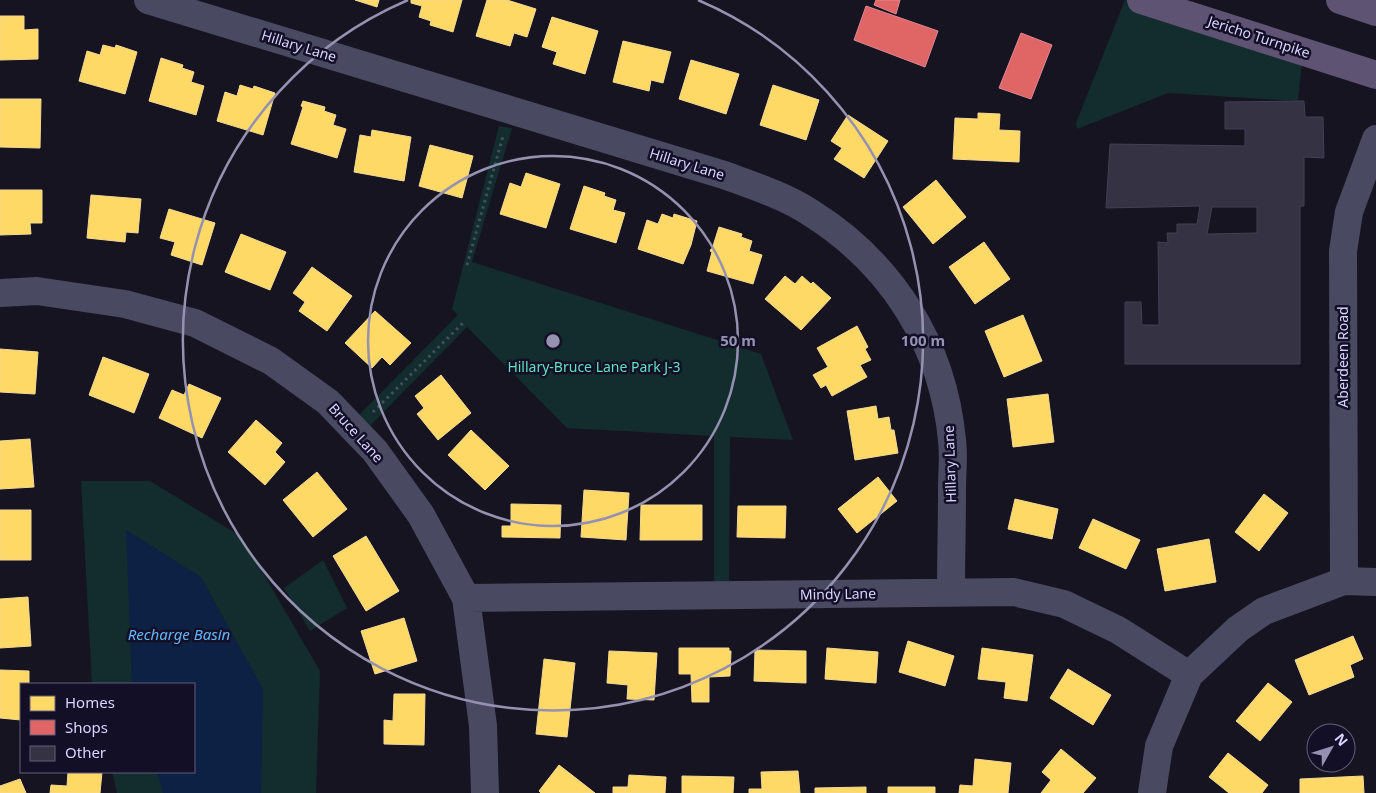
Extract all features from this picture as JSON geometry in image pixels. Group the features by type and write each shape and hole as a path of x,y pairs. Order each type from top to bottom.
{"main road":[{"name":"Jericho Turnpike","path":"1141,0 1376,75"},
{"path":"1340,0 1376,12"}],"street":[{"name":"Hillary Lane","path":"148,0 724,175 771,192 810,212 832,227 879,269 916,321 934,359 948,411 952,442 951,592"},
{"name":"Aberdeen Road","path":"1344,581 1343,251 1349,212 1376,139"},
{"name":"Bruce Lane","path":"0,294 37,291 125,304 196,323 271,361 328,402 375,451 421,515 466,598 483,726 485,793"},
{"path":"1152,793 1159,746 1189,676 1238,629 1264,611 1344,581 1376,582"},
{"name":"Mindy Lane","path":"466,598 1014,592 1064,604 1118,630 1189,676"}],"path":[{"path":"468,265 510,110"},
{"path":"354,430 465,321"}],"green space":[{"path":"1125,0 1141,0 1303,52 1298,101 1168,93 1077,129 1076,123"},
{"name":"Hillary-Bruce Lane Park J-3","path":"499,126 512,128 472,262 761,354 793,440 730,437 729,592 714,592 714,436 567,428 467,327 363,433 354,420 458,315 452,309"},
{"path":"81,481 150,481 242,537 320,671 316,793 117,793 112,773 195,773 195,683 92,683"},
{"path":"323,560 347,608 310,631 284,588"}],"water":[{"name":"Recharge Basin","path":"126,530 201,577 263,689 261,793 163,793 157,773 195,773 195,683 132,683"}],"building: Homes":[{"path":"355,0 379,0 377,7"},
{"path":"411,0 462,0 453,32 430,25 431,21 419,17 422,6 411,3"},
{"path":"487,0 507,0 536,9 527,37 514,33 510,46 476,36"},
{"path":"0,16 24,16 24,30 38,29 38,59 0,60"},
{"path":"552,17 598,31 585,74 553,64 557,52 542,47"},
{"path":"623,41 671,52 663,83 651,80 649,91 613,82"},
{"path":"103,45 115,48 116,45 137,52 125,94 79,81 87,51 100,55"},
{"path":"161,58 183,65 182,68 194,72 191,82 204,86 196,115 149,101"},
{"path":"691,60 739,74 726,114 679,99"},
{"path":"240,85 253,89 254,86 275,93 263,135 217,121 225,92 237,96"},
{"path":"773,85 819,100 806,140 760,125"},
{"path":"0,99 41,99 40,148 0,147"},
{"path":"303,101 325,107 324,111 336,115 333,125 346,129 337,158 291,144 303,107 301,106"},
{"path":"978,113 1000,114 999,130 1020,131 1019,162 953,159 955,118 978,119"},
{"path":"848,115 888,141 864,178 834,159 842,148 831,141"},
{"path":"372,130 411,137 404,181 354,172 360,135 371,137"},
{"path":"430,145 473,156 462,198 419,186"},
{"path":"526,173 560,184 546,228 500,214 510,183 521,187"},
{"path":"936,180 966,217 933,244 903,207"},
{"path":"584,186 605,193 604,196 616,200 613,210 625,213 616,243 570,229"},
{"path":"0,190 42,190 42,223 30,223 31,234 0,235"},
{"path":"91,195 141,199 138,233 126,232 125,242 87,238"},
{"path":"169,209 215,223 202,265 171,255 175,242 160,238"},
{"path":"662,214 673,218 674,214 697,221 691,245 683,264 638,249 647,220 658,224"},
{"path":"719,227 742,234 741,237 752,241 749,251 762,255 753,284 707,271 712,252 710,251"},
{"path":"241,234 286,252 270,290 225,272"},
{"path":"984,242 1010,279 975,304 949,267"},
{"path":"312,267 352,296 327,331 299,311 305,302 293,293"},
{"path":"785,276 795,284 802,276 811,284 813,282 831,298 801,330 765,299"},
{"path":"375,311 411,343 390,365 382,357 372,368 345,343"},
{"path":"1023,315 1042,361 1004,377 985,331"},
{"path":"857,326 868,347 865,349 871,360 860,365 867,377 832,396 826,385 821,388 813,375 828,367 817,348"},
{"path":"0,349 38,352 35,394 0,392"},
{"path":"103,357 149,374 134,413 89,395"},
{"path":"441,375 471,413 438,440 417,414 424,408 415,396"},
{"path":"189,384 221,398 202,438 159,418 172,390 184,395"},
{"path":"1048,394 1054,442 1013,447 1007,399"},
{"path":"876,406 878,419 889,417 891,430 894,430 898,453 855,460 847,411"},
{"path":"256,420 282,443 275,452 285,462 265,485 228,452"},
{"path":"471,430 509,466 485,490 448,455"},
{"path":"30,439 34,487 0,489 0,441"},
{"path":"317,472 347,509 313,537 283,500"},
{"path":"878,477 897,501 857,533 838,509"},
{"path":"584,490 629,493 626,540 581,537"},
{"path":"1264,494 1288,513 1259,551 1235,532"},
{"path":"1015,499 1058,509 1052,539 1008,529"},
{"path":"511,504 561,505 560,538 502,537 502,526 511,526"},
{"path":"641,505 702,505 702,540 640,540"},
{"path":"738,506 786,506 785,538 737,537"},
{"path":"0,510 31,510 31,560 0,560"},
{"path":"1093,519 1140,540 1126,569 1079,548"},
{"path":"366,536 399,591 366,611 333,556"},
{"path":"1209,539 1216,582 1165,591 1157,549"},
{"path":"28,597 31,646 0,648 0,599"},
{"path":"404,618 417,661 375,674 361,631"},
{"path":"1353,636 1363,659 1350,665 1354,677 1309,695 1295,660"},
{"path":"908,641 954,656 945,686 899,672"},
{"path":"679,648 729,648 729,651 731,651 730,676 709,677 709,702 692,702 691,674 679,674"},
{"path":"827,648 878,652 876,683 825,679"},
{"path":"982,648 1033,655 1027,701 1004,698 1006,682 978,679"},
{"path":"755,650 806,651 806,683 754,681"},
{"path":"609,651 657,653 654,700 627,699 628,685 607,683"},
{"path":"544,659 575,663 567,737 536,734"},
{"path":"1068,669 1111,695 1093,725 1050,698"},
{"path":"0,670 29,671 29,683 20,683 20,720 0,718"},
{"path":"1268,683 1292,702 1260,741 1236,721"},
{"path":"394,694 425,694 424,745 384,744 384,720 393,721"},
{"path":"1061,749 1096,778 1083,793 1041,793 1051,780 1042,772"},
{"path":"1228,753 1268,785 1262,793 1229,793 1209,777"},
{"path":"975,759 1011,763 1008,793 959,793 960,785 973,786"},
{"path":"559,765 595,793 541,793 539,791"},
{"path":"798,771 800,793 749,793 749,789 762,789 761,772"},
{"path":"68,773 102,773 100,793 50,793 51,785 67,786"},
{"path":"629,775 666,777 665,793 613,793 613,787 628,787"},
{"path":"682,776 734,777 733,793 682,793"},
{"path":"1363,776 1364,793 1300,793 1300,779"},
{"path":"20,779 26,793 0,793 0,786"},
{"path":"866,787 866,793 815,793 815,788"},
{"path":"888,787 935,787 935,793 888,793"}],"building: Shops":[{"path":"876,0 900,0 896,14 874,5"},
{"path":"866,6 938,31 925,67 854,40"},
{"path":"1021,33 1052,45 1031,99 999,88"}],"building: Other":[{"path":"1304,101 1305,117 1323,117 1324,158 1304,157 1304,206 1300,206 1300,364 1125,364 1125,302 1141,302 1142,325 1159,325 1158,242 1168,243 1167,233 1177,233 1177,224 1197,224 1200,206 1106,208 1110,144 1245,146 1245,129 1225,129 1225,102","holes":["1212,207 1257,207 1257,233 1207,234"]}]}
